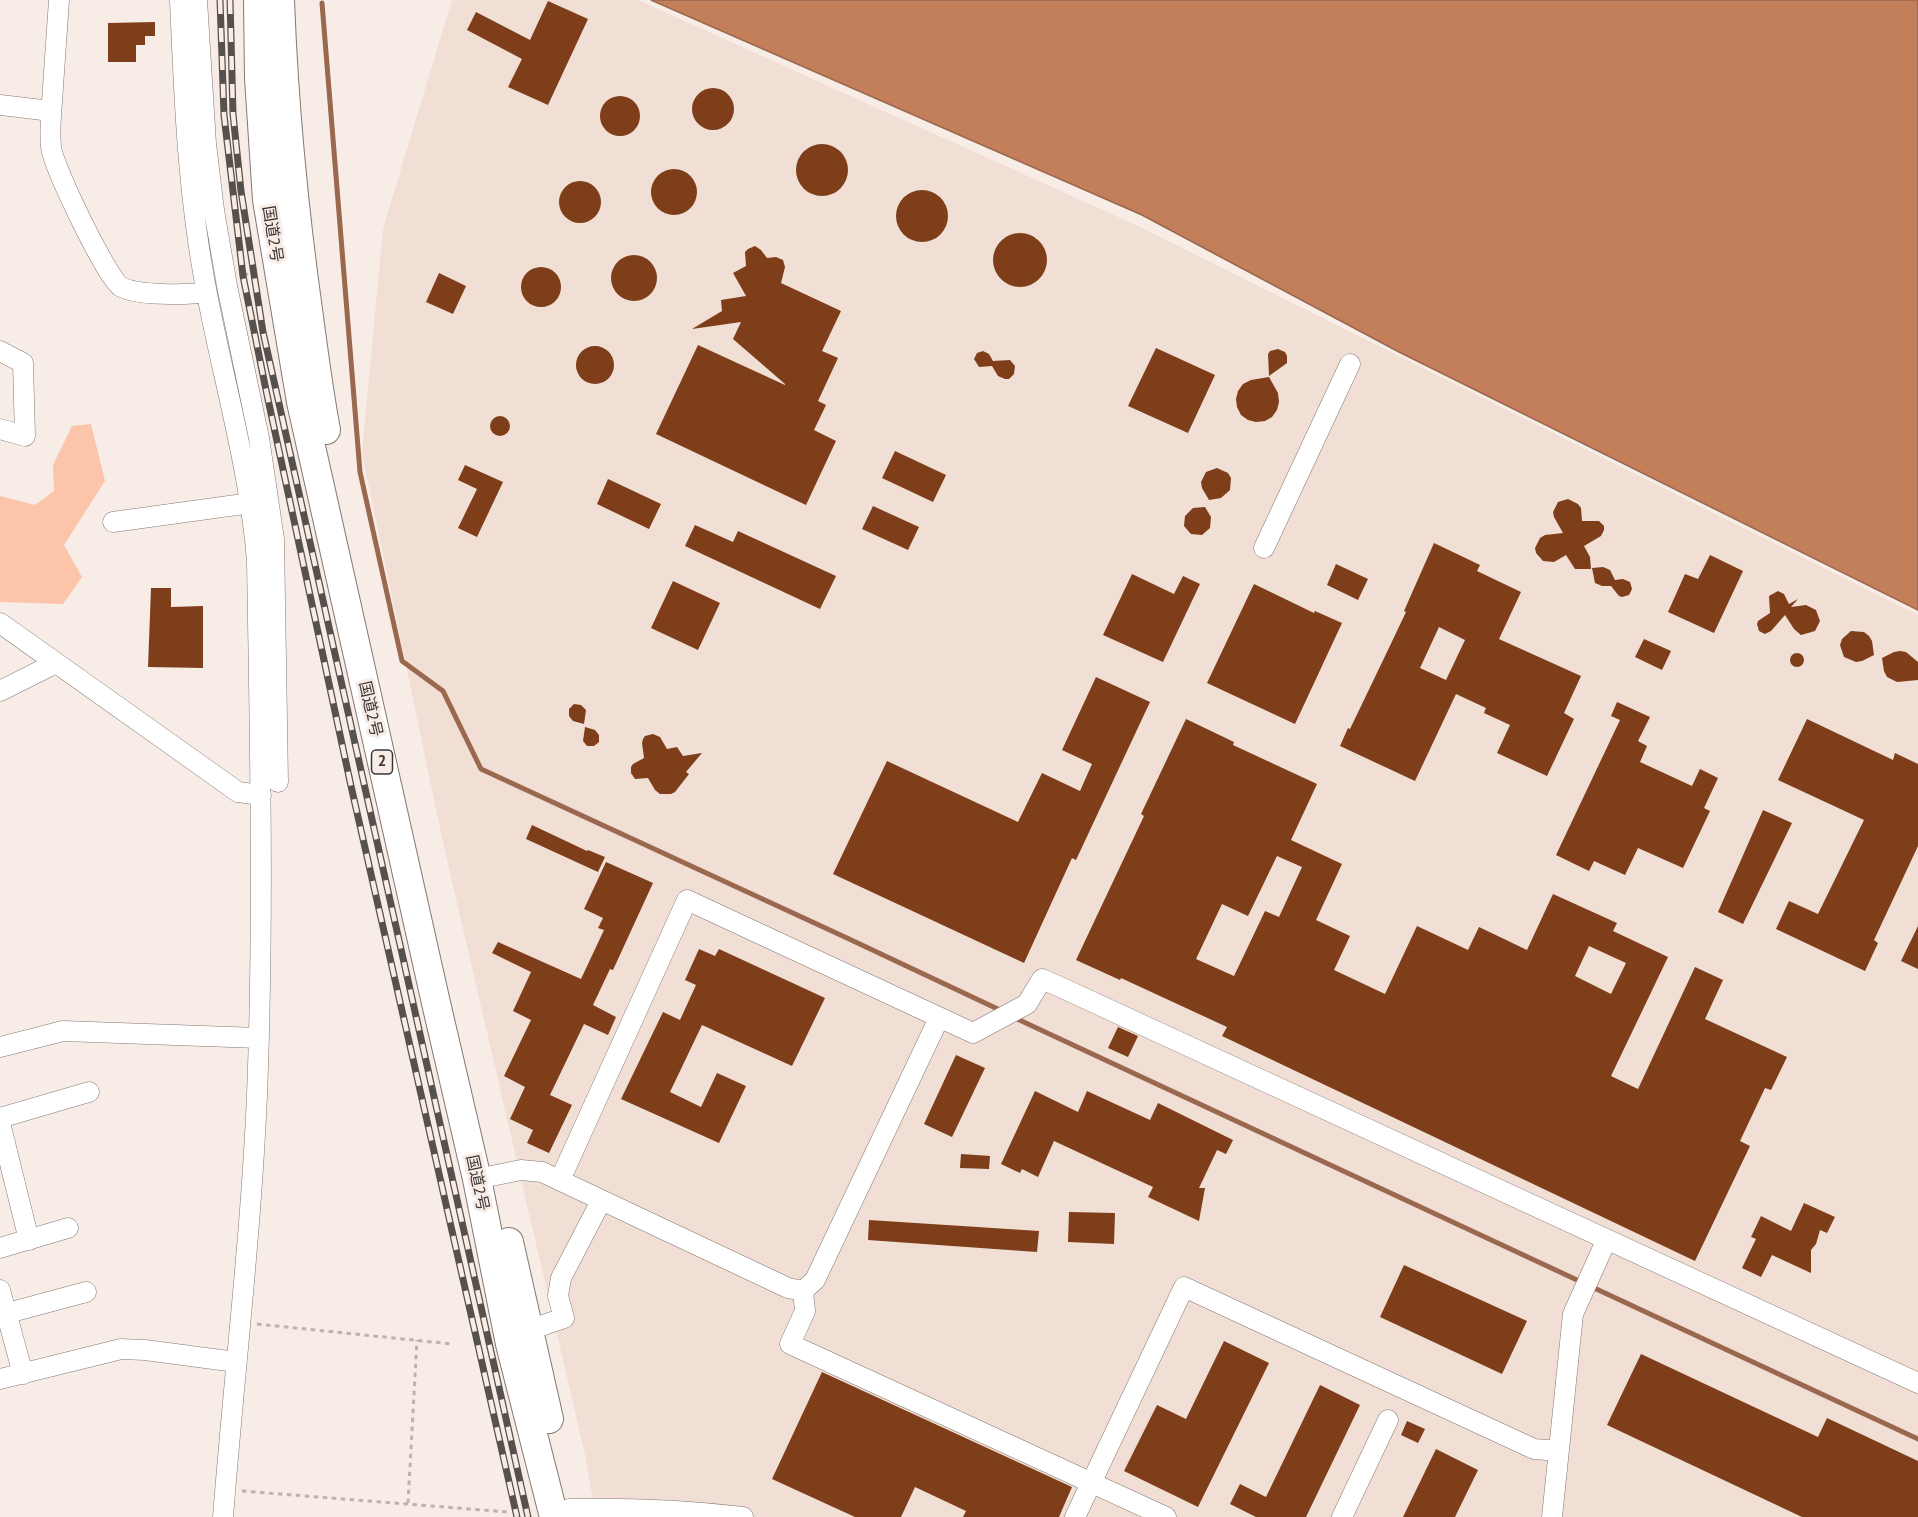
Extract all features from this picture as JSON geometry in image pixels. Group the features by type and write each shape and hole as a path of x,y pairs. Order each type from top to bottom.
{"highway":[{"name":"国道2号","path":"258,0 259,78 267,200 299,391 436,1004 529,1330 565,1514"},
{"name":"国道2号","path":"280,0 283,88 298,237 322,410 340,509 410,834 460,1029 510,1344 565,1514"}],"street":[{"path":"59,0 51,111 51,148 57,168 102,261 121,286 140,292 190,295 206,292"},
{"path":"180,0 194,222 206,292 251,503 257,561 261,795 259,1038 254,1156 224,1517"},
{"path":"197,0 206,144 214,210 227,286 259,438 274,539 278,782"},
{"path":"0,105 51,111"},
{"path":"0,351 23,363 25,436 0,429"},
{"path":"1264,548 1350,364"},
{"path":"113,522 251,503"},
{"path":"0,623 238,792 261,795"},
{"path":"0,691 54,662"},
{"path":"560,1180 687,900 973,1033 1027,1004 1042,979 1918,1383"},
{"path":"803,1291 815,1280 939,1018"},
{"path":"0,1047 63,1031 259,1038"},
{"path":"0,1118 89,1092"},
{"path":"0,1124 29,1240"},
{"path":"485,1176 532,1170 542,1172 788,1288 803,1291"},
{"path":"529,1330 564,1318 558,1296 561,1278 602,1201"},
{"path":"0,1248 68,1228"},
{"path":"1552,1517 1573,1314 1606,1241"},
{"path":"1076,1517 1184,1287 1534,1449 1559,1451"},
{"path":"0,1290 3,1314 23,1374"},
{"path":"803,1291 805,1311 790,1344 1166,1517"},
{"path":"3,1314 86,1292"},
{"path":"0,1379 121,1349 236,1362"},
{"path":"1342,1517 1388,1420"},
{"path":"565,1514 621,1508 706,1512 743,1517"}],"path":[{"path":"240,1322 452,1344"},
{"path":"408,1504 417,1340"},
{"path":"226,1489 508,1512"}],"shaded area":[{"path":"452,0 638,0 1136,225 1918,615 1918,1517 596,1517 585,1455 442,838 362,453 383,229"},
{"path":"651,0 1918,0 1918,610 1399,352 1142,215"},
{"path":"91,424 105,481 64,545 82,577 63,604 0,602 0,496 35,505 54,491 53,465 72,426"}],"building":[{"path":"548,1 588,19 548,105 508,87 522,59 467,30 476,12 530,40"},
{"path":"155,22 155,36 145,36 145,45 136,45 136,62 108,62 108,23"},
{"path":"713,88 721,89 728,94 733,101 733,117 728,124 721,129 713,130 705,129 698,124 693,117 692,109 693,101 698,94 705,89"},
{"path":"620,96 628,97 634,102 639,108 639,124 634,130 628,135 620,136 612,135 606,130 601,124 600,116 601,108 606,102 612,97"},
{"path":"817,144 827,144 836,148 844,156 848,170 844,184 836,192 827,196 817,196 808,192 800,184 796,175 796,165 800,156 808,148"},
{"path":"674,169 683,170 691,175 696,183 696,201 691,209 683,214 674,215 665,214 657,209 652,201 651,192 652,183 657,175 665,170"},
{"path":"580,181 595,187 601,202 595,217 580,223 565,217 559,202 565,187"},
{"path":"917,190 927,190 941,197 948,216 941,235 927,242 917,242 907,238 900,231 896,221 896,211 900,201 907,194"},
{"path":"1015,233 1025,233 1035,237 1043,245 1047,260 1043,275 1035,283 1025,287 1015,287 1005,283 997,275 993,265 993,255 997,245 1005,237"},
{"path":"755,246 767,258 776,257 783,260 785,267 781,283 841,311 822,351 838,358 818,401 826,405 814,430 836,441 806,505 656,434 698,345 785,385 733,339 741,322 692,329 722,311 721,300 746,296 733,273 746,266 745,252"},
{"path":"639,255 651,261 656,269 656,287 651,295 643,300 629,301 617,295 612,287 611,273 617,261 625,256"},
{"path":"541,267 555,273 561,287 555,301 541,307 527,301 521,287 527,273"},
{"path":"439,273 466,286 453,314 426,302"},
{"path":"595,346 609,351 614,365 609,379 595,384 581,379 576,365 581,351"},
{"path":"1156,348 1215,375 1188,433 1128,406"},
{"path":"1278,349 1285,352 1287,363 1269,376 1268,354"},
{"path":"983,351 989,354 993,361 1010,360 1015,366 1014,374 1009,379 1005,379 998,376 992,366 979,367 974,359 977,353"},
{"path":"1269,377 1278,393 1277,410 1265,421 1248,420 1241,415 1237,407 1238,391 1243,384 1251,380"},
{"path":"500,416 507,419 510,426 507,433 500,436 493,433 490,426 493,419"},
{"path":"895,451 946,475 933,502 882,478"},
{"path":"465,465 503,482 477,537 458,528 477,489 458,480"},
{"path":"1217,468 1228,473 1231,478 1230,490 1221,498 1209,500 1201,482 1206,472"},
{"path":"608,479 661,504 649,529 597,504"},
{"path":"1568,499 1581,508 1582,521 1599,521 1604,526 1601,536 1584,546 1590,557 1591,569 1575,569 1566,555 1554,562 1543,561 1536,553 1535,548 1540,538 1545,535 1563,533 1553,512 1558,502"},
{"path":"873,506 919,527 908,550 862,529"},
{"path":"1205,507 1211,517 1210,528 1202,535 1191,534 1184,526 1185,516 1193,508"},
{"path":"695,525 733,542 738,531 836,576 820,609 685,546"},
{"path":"1434,543 1480,565 1477,571 1521,592 1499,639 1581,676 1564,713 1574,719 1547,776 1497,753 1510,725 1484,713 1486,708 1456,694 1415,781 1340,746 1406,612 1404,611","holes":["1439,627 1465,640 1446,680 1420,668"]},
{"path":"1710,555 1743,571 1714,633 1668,612 1685,574 1698,579"},
{"path":"1336,564 1368,579 1358,600 1327,585"},
{"path":"1603,567 1610,570 1615,580 1623,579 1630,582 1632,589 1629,595 1619,596 1611,586 1595,583 1592,568"},
{"path":"1132,574 1174,594 1183,576 1200,584 1163,662 1103,635"},
{"path":"673,581 720,603 698,650 651,628"},
{"path":"1254,584 1314,613 1315,611 1342,623 1295,724 1207,683"},
{"path":"151,588 171,588 171,607 203,606 203,668 148,667"},
{"path":"1778,591 1784,594 1789,604 1798,599 1791,607 1806,605 1816,610 1820,621 1815,631 1801,635 1785,615 1771,631 1765,634 1759,631 1758,621 1770,613 1769,596"},
{"path":"1851,631 1864,632 1869,636 1874,655 1856,662 1844,657 1840,645 1842,639"},
{"path":"1644,639 1671,651 1662,670 1635,657"},
{"path":"1900,651 1906,652 1918,662 1918,680 1897,682 1887,677 1882,658"},
{"path":"1794,653 1800,653 1804,660 1800,667 1794,667 1790,663 1790,657"},
{"path":"1096,677 1150,702 1076,860 1072,858 1024,963 833,874 887,761 1018,822 1042,773 1080,791 1092,764 1062,750"},
{"path":"1617,702 1650,717 1638,741 1647,746 1640,762 1692,786 1700,769 1718,778 1704,808 1710,811 1683,868 1638,848 1625,875 1594,861 1589,871 1556,855 1620,720 1611,716"},
{"path":"574,704 581,705 586,710 584,724 573,721 569,716 569,709"},
{"path":"1186,719 1234,742 1233,745 1317,784 1291,840 1342,864 1316,920 1350,936 1334,970 1385,994 1417,926 1468,950 1479,927 1527,950 1553,894 1617,923 1613,931 1668,957 1611,1076 1638,1089 1695,967 1723,980 1705,1019 1787,1057 1771,1090 1765,1088 1740,1141 1750,1146 1695,1261 1222,1036 1227,1027 1076,960 1144,816 1141,814","holes":["1277,856 1302,867 1279,917 1265,911 1234,976 1196,959 1222,904 1248,916","1589,946 1626,963 1611,994 1575,976"]},
{"path":"1807,719 1893,760 1895,753 1918,764 1918,846 1874,940 1878,943 1865,971 1776,929 1789,901 1818,914 1864,820 1778,780"},
{"path":"585,727 595,730 599,735 599,742 594,746 587,746 583,741"},
{"path":"653,734 660,737 667,749 677,747 683,756 702,753 686,772 689,774 671,794 660,794 648,778 635,779 631,773 633,764 644,758 643,739"},
{"path":"1763,810 1792,823 1743,924 1718,912"},
{"path":"532,825 605,857 598,872 526,839"},
{"path":"606,862 653,883 613,970 610,969 593,1005 616,1017 608,1035 584,1024 550,1095 572,1105 549,1153 527,1143 533,1130 510,1119 525,1087 504,1076 531,1020 513,1011 531,972 492,953 498,942 581,979 604,930 598,928 603,918 584,909"},
{"path":"1918,926 1918,969 1901,961"},
{"path":"699,949 715,956 719,949 825,998 792,1066 702,1025 670,1092 701,1107 717,1073 746,1086 719,1143 621,1099 663,1012 680,1020 696,985 685,980"},
{"path":"1118,1027 1138,1036 1128,1057 1108,1048"},
{"path":"956,1055 985,1068 952,1137 924,1124"},
{"path":"1035,1091 1078,1112 1087,1091 1150,1120 1158,1103 1233,1140 1226,1154 1217,1150 1199,1188 1205,1188 1199,1221 1148,1197 1153,1187 1054,1141 1038,1177 1022,1169 1020,1173 1001,1164"},
{"path":"961,1154 990,1156 989,1169 960,1168"},
{"path":"1804,1203 1835,1217 1827,1233 1820,1230 1816,1244 1811,1250 1811,1273 1772,1255 1761,1277 1742,1268 1756,1239 1751,1237 1761,1216 1791,1231"},
{"path":"1069,1212 1115,1213 1114,1244 1068,1242"},
{"path":"869,1220 1039,1231 1037,1252 868,1240"},
{"path":"1404,1265 1527,1321 1502,1374 1380,1317"},
{"path":"1224,1341 1269,1363 1198,1507 1124,1471 1157,1405 1186,1419"},
{"path":"1641,1354 1818,1437 1827,1418 1918,1461 1918,1517 1802,1517 1607,1425"},
{"path":"822,1372 1072,1487 1059,1517 963,1517 966,1511 915,1487 901,1517 855,1517 772,1479"},
{"path":"1320,1385 1360,1405 1306,1517 1256,1517 1230,1504 1240,1484 1266,1497"},
{"path":"1407,1421 1425,1429 1418,1443 1401,1435"},
{"path":"1436,1449 1478,1470 1455,1517 1403,1517"}],"waterway":[{"path":"322,3 360,472 402,661 443,691 481,769 1002,1011"},
{"path":"1013,1017 1918,1439"}],"railway":[{"path":"220,0 224,115 243,276 351,786 517,1517"},
{"path":"230,0 233,114 241,191 263,332 528,1517"}]}
